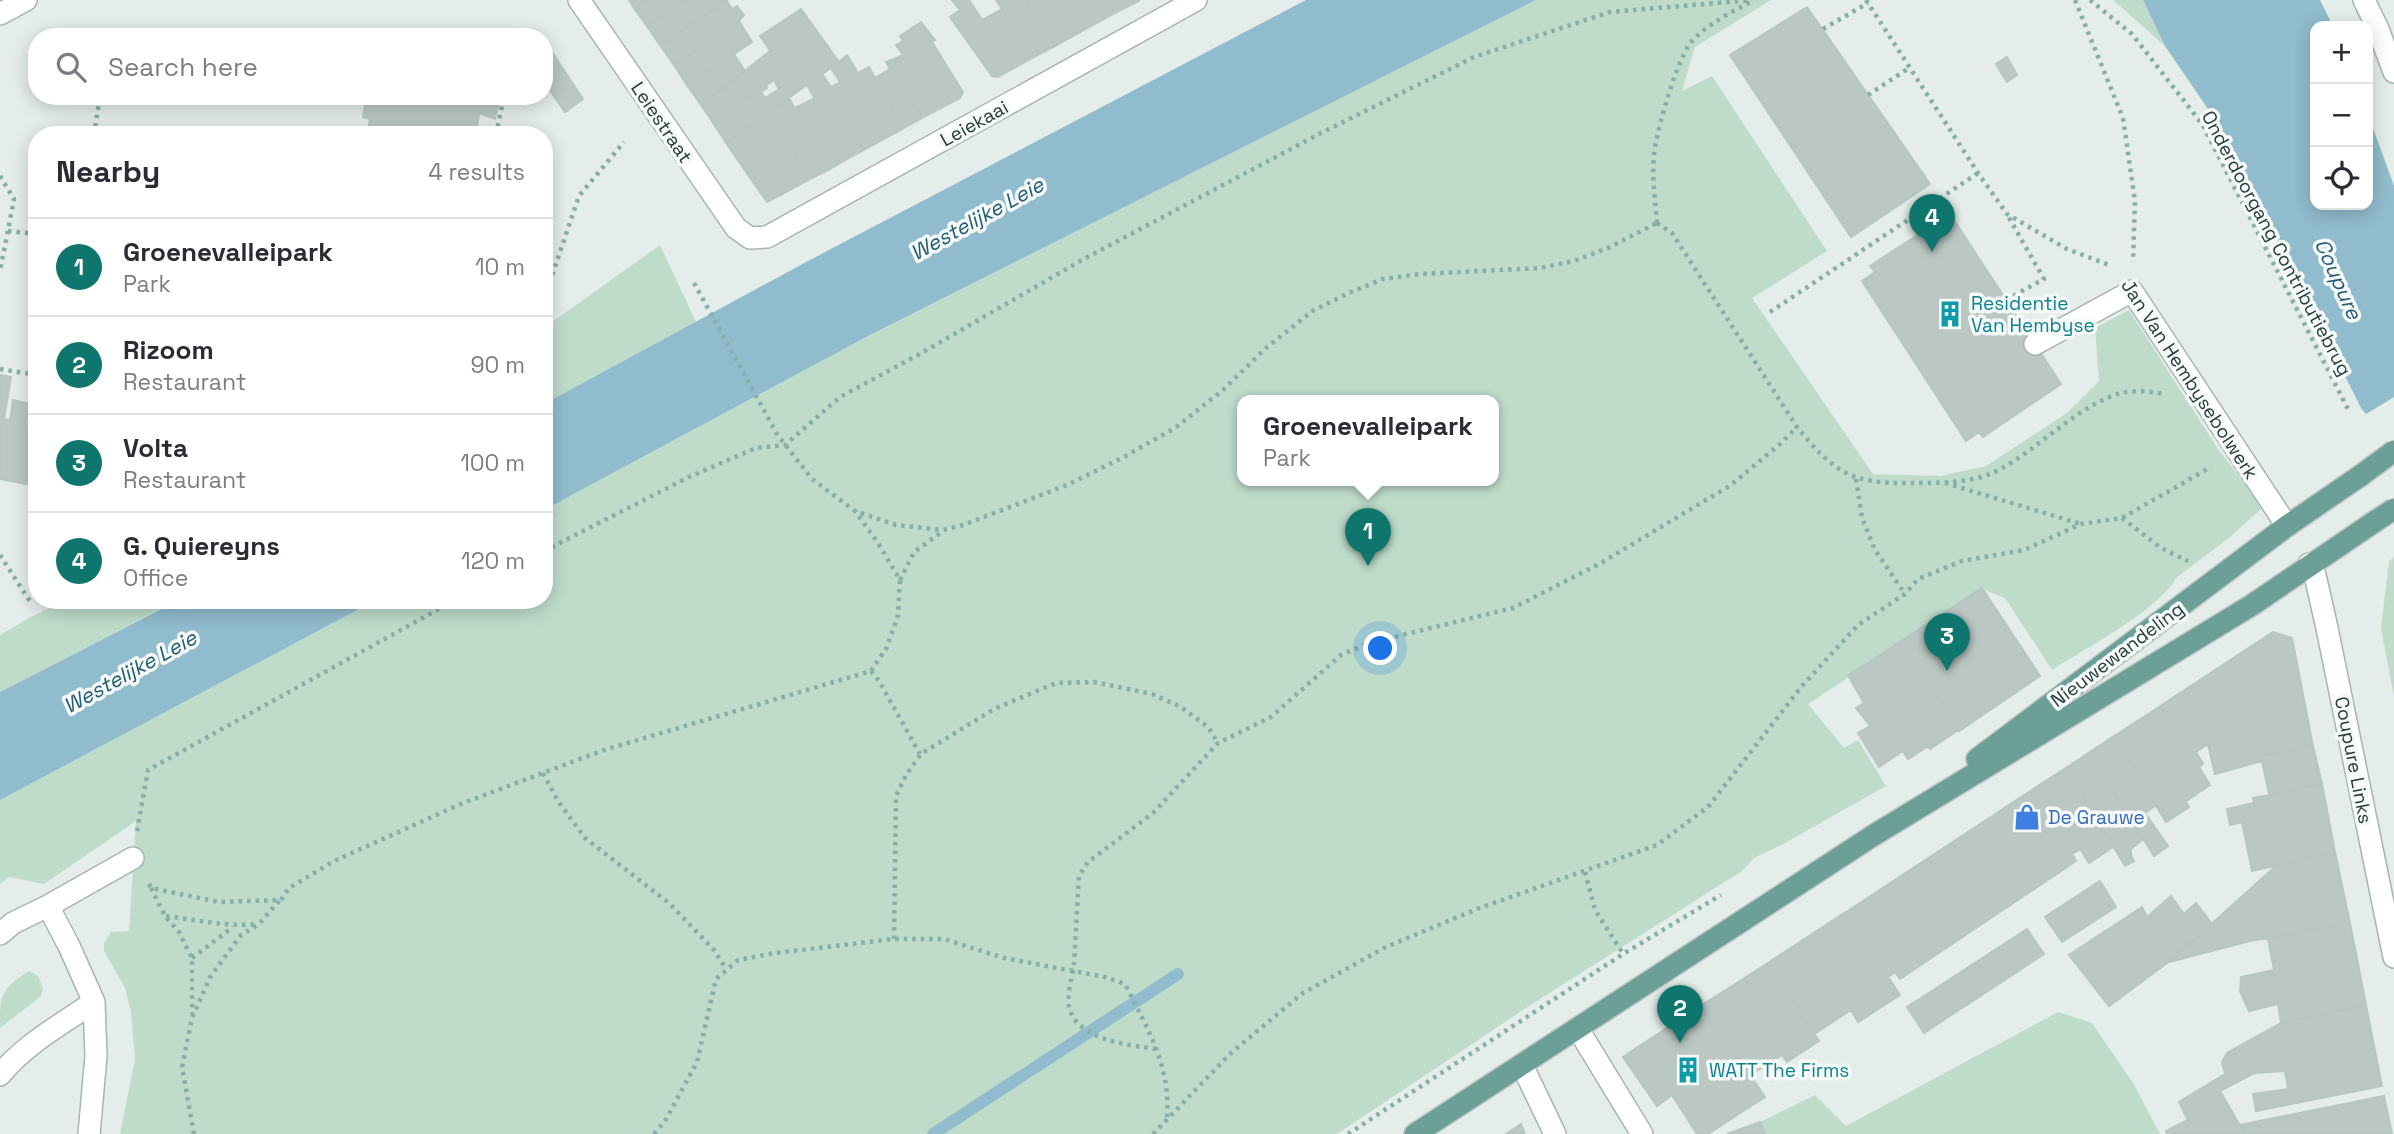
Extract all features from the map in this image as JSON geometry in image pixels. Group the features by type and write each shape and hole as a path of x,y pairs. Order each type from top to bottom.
{"main road":[{"name":"Nieuwewandeling","path":"1874,835 2287,526 2394,451"},
{"name":"Nieuwewandeling","path":"1415,1134 1874,835 2252,605 2394,509"}],"street":[{"path":"0,14 26,0"},
{"name":"Leiestraat","path":"579,0 736,228 750,238"},
{"name":"Leiekaai","path":"750,238 767,237 1196,0"},
{"path":"2364,0 2394,72"},
{"path":"2035,344 2132,291"},
{"name":"Jan Van Hembysebolwerk","path":"2132,291 2287,526"},
{"name":"Coupure Links","path":"2309,564 2315,575 2327,628 2394,957"},
{"path":"0,934 13,923 132,858"},
{"path":"48,906 94,1002 96,1056 89,1134"},
{"path":"0,1074 39,1039 94,1002"},
{"path":"1578,1029 1642,1134"},
{"path":"1522,1065 1555,1134"}],"path":[{"path":"1657,223 1655,148 1681,57 1692,40 1753,0"},
{"path":"553,546 701,472 756,448 785,445 840,397 1082,260 1319,134 1474,57 1610,12 1753,0"},
{"path":"2075,0 2123,118 2135,201 2132,291"},
{"name":"Onderdoorgang Contributiebrug","path":"2090,0 2132,34 2202,124 2349,411"},
{"path":"1823,29 1867,1"},
{"name":"Jan Van Hembysebolwerk","path":"1867,1 2007,214 2067,249 2116,268 2132,291"},
{"path":"1868,95 1909,68"},
{"path":"95,126 99,105"},
{"path":"498,126 502,105"},
{"path":"553,273 579,196 624,142"},
{"path":"1770,312 1978,173"},
{"path":"0,176 14,199 0,271"},
{"path":"2006,300 2044,279 2007,214"},
{"path":"1657,223 1672,233 1797,426 1835,467 1856,479 1882,483 1967,481 1997,471 2100,402 2122,393 2151,391 2206,404"},
{"path":"694,283 777,434 812,480 855,511 896,525 943,530 963,525 1067,485 1175,428 1314,310 1351,292 1383,279 1540,268 1563,263 1608,248 1657,223"},
{"path":"8,231 28,233"},
{"path":"0,369 28,374"},
{"path":"1156,1049 1097,1036 1081,1025 1070,1011 1079,876 1088,862 1153,813 1218,743 1271,717 1341,655 1369,643 1513,608 1601,563 1731,485 1797,426"},
{"path":"1153,1134 1231,1053 1303,993 1386,947 1477,909 1657,845 1708,807 1802,686 1858,625 1905,594 1918,579 1962,561 2024,550 2081,524 2122,518 2238,451"},
{"path":"1856,479 1862,518 1874,550 1905,594"},
{"path":"1942,483 2081,524"},
{"path":"855,511 878,542 900,580"},
{"path":"2122,518 2161,548 2184,561 2196,560"},
{"path":"192,1018 210,977 241,935 259,924 289,888 334,861 463,803 618,746 871,671 891,636 898,615 900,580 914,552 943,530"},
{"path":"0,555 28,598"},
{"path":"194,1134 182,1067 192,1018 192,958 179,932 165,916 132,858 148,770 439,609"},
{"path":"871,671 920,754"},
{"path":"894,939 896,796 920,754 995,709 1056,684 1094,682 1152,694 1181,707 1208,727 1218,743"},
{"path":"543,773 558,802 585,838 669,904 714,950 726,969"},
{"path":"1585,872 1595,910 1623,954 1652,980"},
{"path":"151,888 219,902 281,900"},
{"path":"1348,1134 1623,954 1729,890"},
{"path":"165,916 234,926 259,924"},
{"path":"192,958 234,926"},
{"path":"654,1134 665,1121 697,1062 716,979 726,969 738,960 775,953 894,939 944,939 1004,958 1105,977 1125,984 1164,1067 1169,1095 1167,1118"}],"green space":[{"path":"1536,0 1771,0 1695,47 1682,91 1712,76 1827,251 1752,298 1873,474 1940,476 1986,466 2067,413 2099,381 2095,328 2129,310 2218,449 2253,494 2261,509 2230,537 2176,578 2154,603 2052,670 2005,598 1982,589 1808,704 1844,748 1858,740 1886,786 1754,858 1742,871 1529,1006 1337,1134 120,1134 135,1059 131,1012 125,988 104,951 104,943 111,932 129,931 136,821 44,884 9,877 0,884 0,800 359,609 553,609 553,505 868,336"},
{"path":"2113,0 2143,0 2165,46"},
{"path":"660,245 696,322 553,399 553,322"},
{"path":"2394,557 2394,696 2381,629 2389,561"},
{"path":"48,609 161,609 0,692 0,635"},
{"path":"29,971 38,976 43,988 41,996 0,1028 0,1008 4,994 12,983"},
{"path":"2058,1012 2092,1023 2133,1083 2160,1134 1765,1134 1760,1122 1815,1095 1846,1126"}],"water":[{"name":"Westelijke Leie","path":"1306,0 1536,0 868,336 553,505 553,399 808,261"},
{"name":"Coupure","path":"2143,0 2320,0 2330,21 2310,21 2310,210 2373,210 2373,128 2394,186 2394,488 2366,414 2221,128 2165,46"},
{"name":"Westelijke Leie","path":"161,609 359,609 0,800 0,692"}],"pier":[{"path":"2394,397 2394,492 2363,416"}],"building":[{"path":"629,0 646,0 634,8"},
{"path":"646,0 686,0 647,26 634,8"},
{"path":"686,0 727,0 660,45 647,26"},
{"path":"952,0 969,0 1014,68 998,77 992,76 950,17 960,10"},
{"path":"996,0 1025,0 1055,46 1034,57"},
{"path":"1025,0 1051,0 1075,35 1055,46"},
{"path":"1051,0 1079,0 1095,24 1075,35"},
{"path":"1079,0 1105,0 1115,13 1095,24"},
{"path":"1105,0 1140,0 1115,13"},
{"path":"727,1 732,9 737,6 744,15 674,65 660,45"},
{"path":"1807,7 1930,184 1851,237 1730,55"},
{"path":"801,9 839,62 798,91 760,36"},
{"path":"1002,9 1034,57 1014,68 982,20"},
{"path":"739,21 752,42 687,85 674,65"},
{"path":"921,22 935,40 932,42 963,92 960,98 922,118 894,59 903,55 896,45 903,41 900,36"},
{"path":"770,51 785,73 712,121 701,105"},
{"path":"553,54 583,99 565,112 553,95"},
{"path":"734,54 745,71 701,105 687,85"},
{"path":"847,55 858,73 869,67 902,129 882,140 839,62"},
{"path":"2007,57 2017,75 2007,82 1996,64"},
{"path":"894,59 922,118 902,129 875,78 890,69 886,62"},
{"path":"839,62 882,140 849,158 807,85 822,74 831,87 840,82 831,68"},
{"path":"785,73 798,91 726,143 712,121 766,85 767,88 761,92 765,98 779,89 775,82"},
{"path":"789,98 828,170 808,180 770,111"},
{"path":"815,98 849,158 828,170 795,108"},
{"path":"365,105 498,105 495,119 479,113 477,126 369,126 370,119 363,117"},
{"path":"770,111 808,180 788,191 751,124"},
{"path":"751,124 788,191 767,202 726,143"},
{"name":"Residentie Van Hembyse","path":"1950,214 2061,384 1983,437 1979,432 1966,441 1862,281 1875,272 1870,266"},
{"path":"0,375 11,377 4,419 10,420 13,400 28,404 28,484 0,479"},
{"path":"1982,588 2040,676 1959,731 1901,641"},
{"path":"2273,632 2292,638 2313,746 2261,756 2262,761 2215,774 2208,744 2177,695"},
{"path":"1901,641 1958,730 1930,749 1871,661"},
{"path":"1871,661 1928,746 1908,759 1903,751 1879,767 1858,733 1870,726 1856,708 1864,703 1848,675"},
{"path":"2177,695 2208,744 2196,752 2203,764 2199,767 2210,785 2186,801 2175,783 2185,777 2147,715"},
{"path":"2147,715 2185,777 2175,783 2189,807 2166,822 2114,736"},
{"path":"2114,736 2155,806 2145,813 2168,846 2154,856 2090,752"},
{"path":"2313,746 2322,784 2269,794 2261,756"},
{"path":"2090,752 2143,839 2131,849 2134,861 2125,866 2066,768"},
{"path":"2066,768 2113,847 2089,863 2041,784"},
{"path":"2041,784 2081,849 2072,854 2076,861 1900,979 1895,972 1888,977 1846,912"},
{"path":"2322,784 2335,852 2252,871 2242,822 2230,825 2227,809 2254,803 2253,798"},
{"path":"2335,852 2350,923 2250,941 2169,962 2276,866"},
{"path":"2100,881 2116,907 2062,942 2045,917"},
{"path":"2171,896 2184,914 2196,903 2212,924 2179,954 2147,917"},
{"path":"2142,907 2147,917 2179,954 2109,1006 2069,955"},
{"path":"1846,912 1900,995 1858,1022 1851,1010 1814,1034 1768,963"},
{"path":"2350,923 2366,1005 2281,1023 2278,1004 2249,1011 2240,991 2241,977 2274,970 2268,939"},
{"path":"2027,929 2044,954 1924,1033 1907,1007"},
{"path":"1768,963 1819,1041 1787,1062 1782,1055 1755,1072 1751,1066 1744,1071 1702,1005"},
{"name":"WATT The Firms","path":"1702,1005 1744,1071 1746,1069 1765,1097 1708,1134 1697,1134 1672,1095 1657,1106 1623,1057"},
{"path":"2366,1005 2382,1086 2256,1111 2253,1094 2288,1089 2285,1071 2254,1073 2220,1091 2245,1134 2167,1134 2166,1131 2188,1120 2179,1102 2225,1074 2222,1062 2227,1053 2281,1023"},
{"path":"2384,1096 2392,1134 2245,1134 2240,1125"},
{"path":"1760,1122 1765,1134 1727,1134"},
{"path":"1521,1124 1525,1134 1506,1134"}],"waterway":[{"path":"933,1134 1178,974"}],"place":[{"name":"G. Quiereyns","path":"1932,252"},
{"name":"Residentie Van Hembyse","path":"1950,314"},
{"name":"Groenevalleipark","path":"1368,566"},
{"name":"Volta","path":"1947,671"},
{"name":"De Grauwe","path":"2027,817"},
{"name":"Rizoom","path":"1680,1043"},
{"name":"WATT The Firms","path":"1688,1070"}]}
